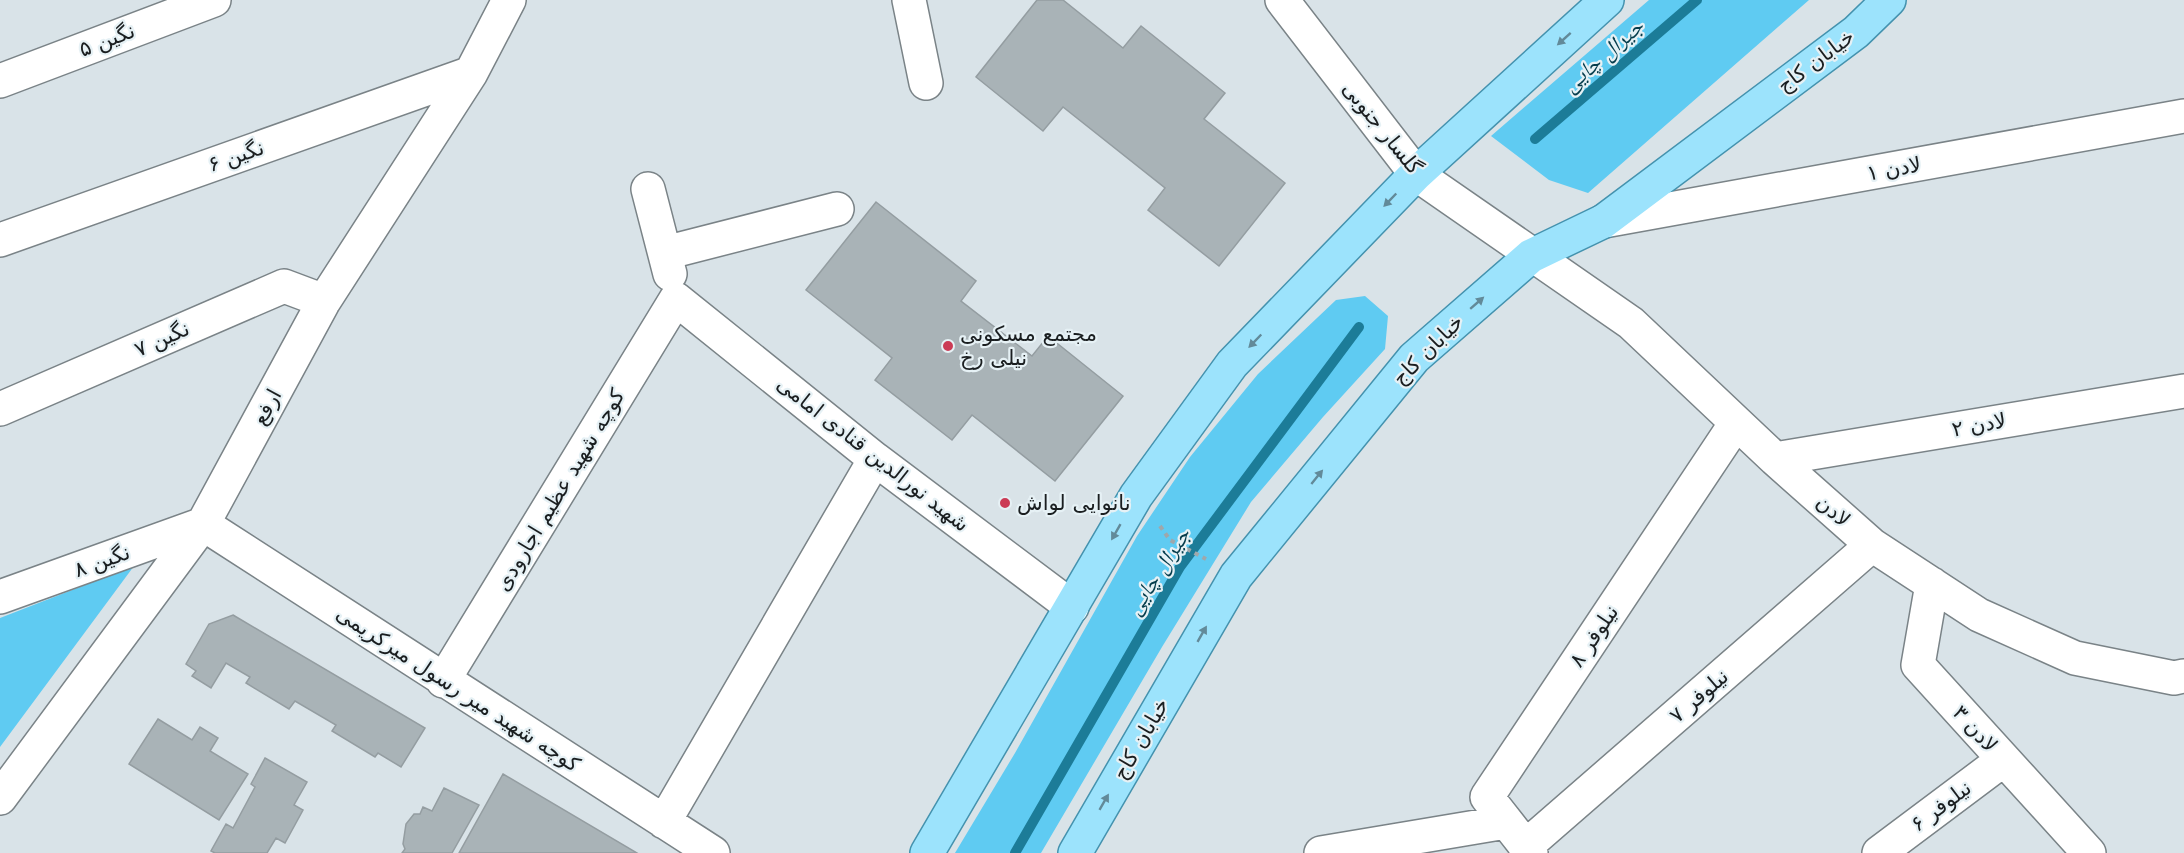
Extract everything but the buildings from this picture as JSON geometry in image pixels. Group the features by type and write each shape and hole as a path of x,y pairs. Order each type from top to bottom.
{"main road":[{"path":"927,853 1136,496 1232,364 1416,174 1607,0"},
{"name":"خیابان کاج","path":"1075,853 1236,576 1414,358 1531,256 1604,221 1856,32 1889,0"}],"street":[{"name":"نگین ۵","path":"0,81 214,0"},
{"path":"909,0 926,83"},
{"name":"گلسار جنوبی","path":"1282,0 1416,174 1531,256"},
{"name":"ارفع","path":"0,797 203,524 324,301 471,73 514,1"},
{"name":"نگین ۶","path":"0,240 471,73"},
{"name":"لادن ۱","path":"1604,221 2184,116"},
{"path":"648,189 676,299"},
{"path":"665,253 837,209"},
{"name":"لادن","path":"1531,256 1631,323 1775,459 1872,544 1979,615 2075,658 2174,678 2184,676"},
{"name":"نگین ۷","path":"0,409 284,285 324,301"},
{"name":"شهید نورالدین قنادی امامی","path":"676,299 875,459 1072,607"},
{"name":"کوچه شهید عظیم اجارودی","path":"443,681 676,299"},
{"name":"لادن ۲","path":"1775,459 2184,391"},
{"name":"نیلوفر ۸","path":"1521,840 1487,797 1736,423"},
{"path":"664,822 875,459"},
{"name":"کوچه شهید میر رسول میرکریمی","path":"203,524 443,681 713,853"},
{"name":"نگین ۸","path":"0,597 203,524"},
{"name":"نیلوفر ۷","path":"1521,840 1872,544"},
{"name":"لادن ۳","path":"1932,584 1918,666 2089,853"},
{"name":"نیلوفر ۶","path":"1879,853 2003,760"},
{"path":"1321,853 1521,840"}],"path":[{"path":"1170,540 1213,563"}],"shaded area":[{"path":"1649,0 1809,0 1588,193 1549,180 1491,136"},
{"path":"1365,296 1388,316 1385,349 1323,417 1251,502 1162,647 1041,853 955,853 1015,753 1137,536 1190,457 1258,374 1336,300"},
{"path":"134,566 0,747 0,618"}],"waterway":[{"name":"جیرال چایی","path":"1535,139 1697,0"},
{"name":"جیرال چایی","path":"1015,853 1180,567 1359,327"}],"place":[{"name":"مجتمع مسکونی نیلی رخ","path":"948,346"},
{"name":"نانوایی لواش","path":"1005,503"}]}
